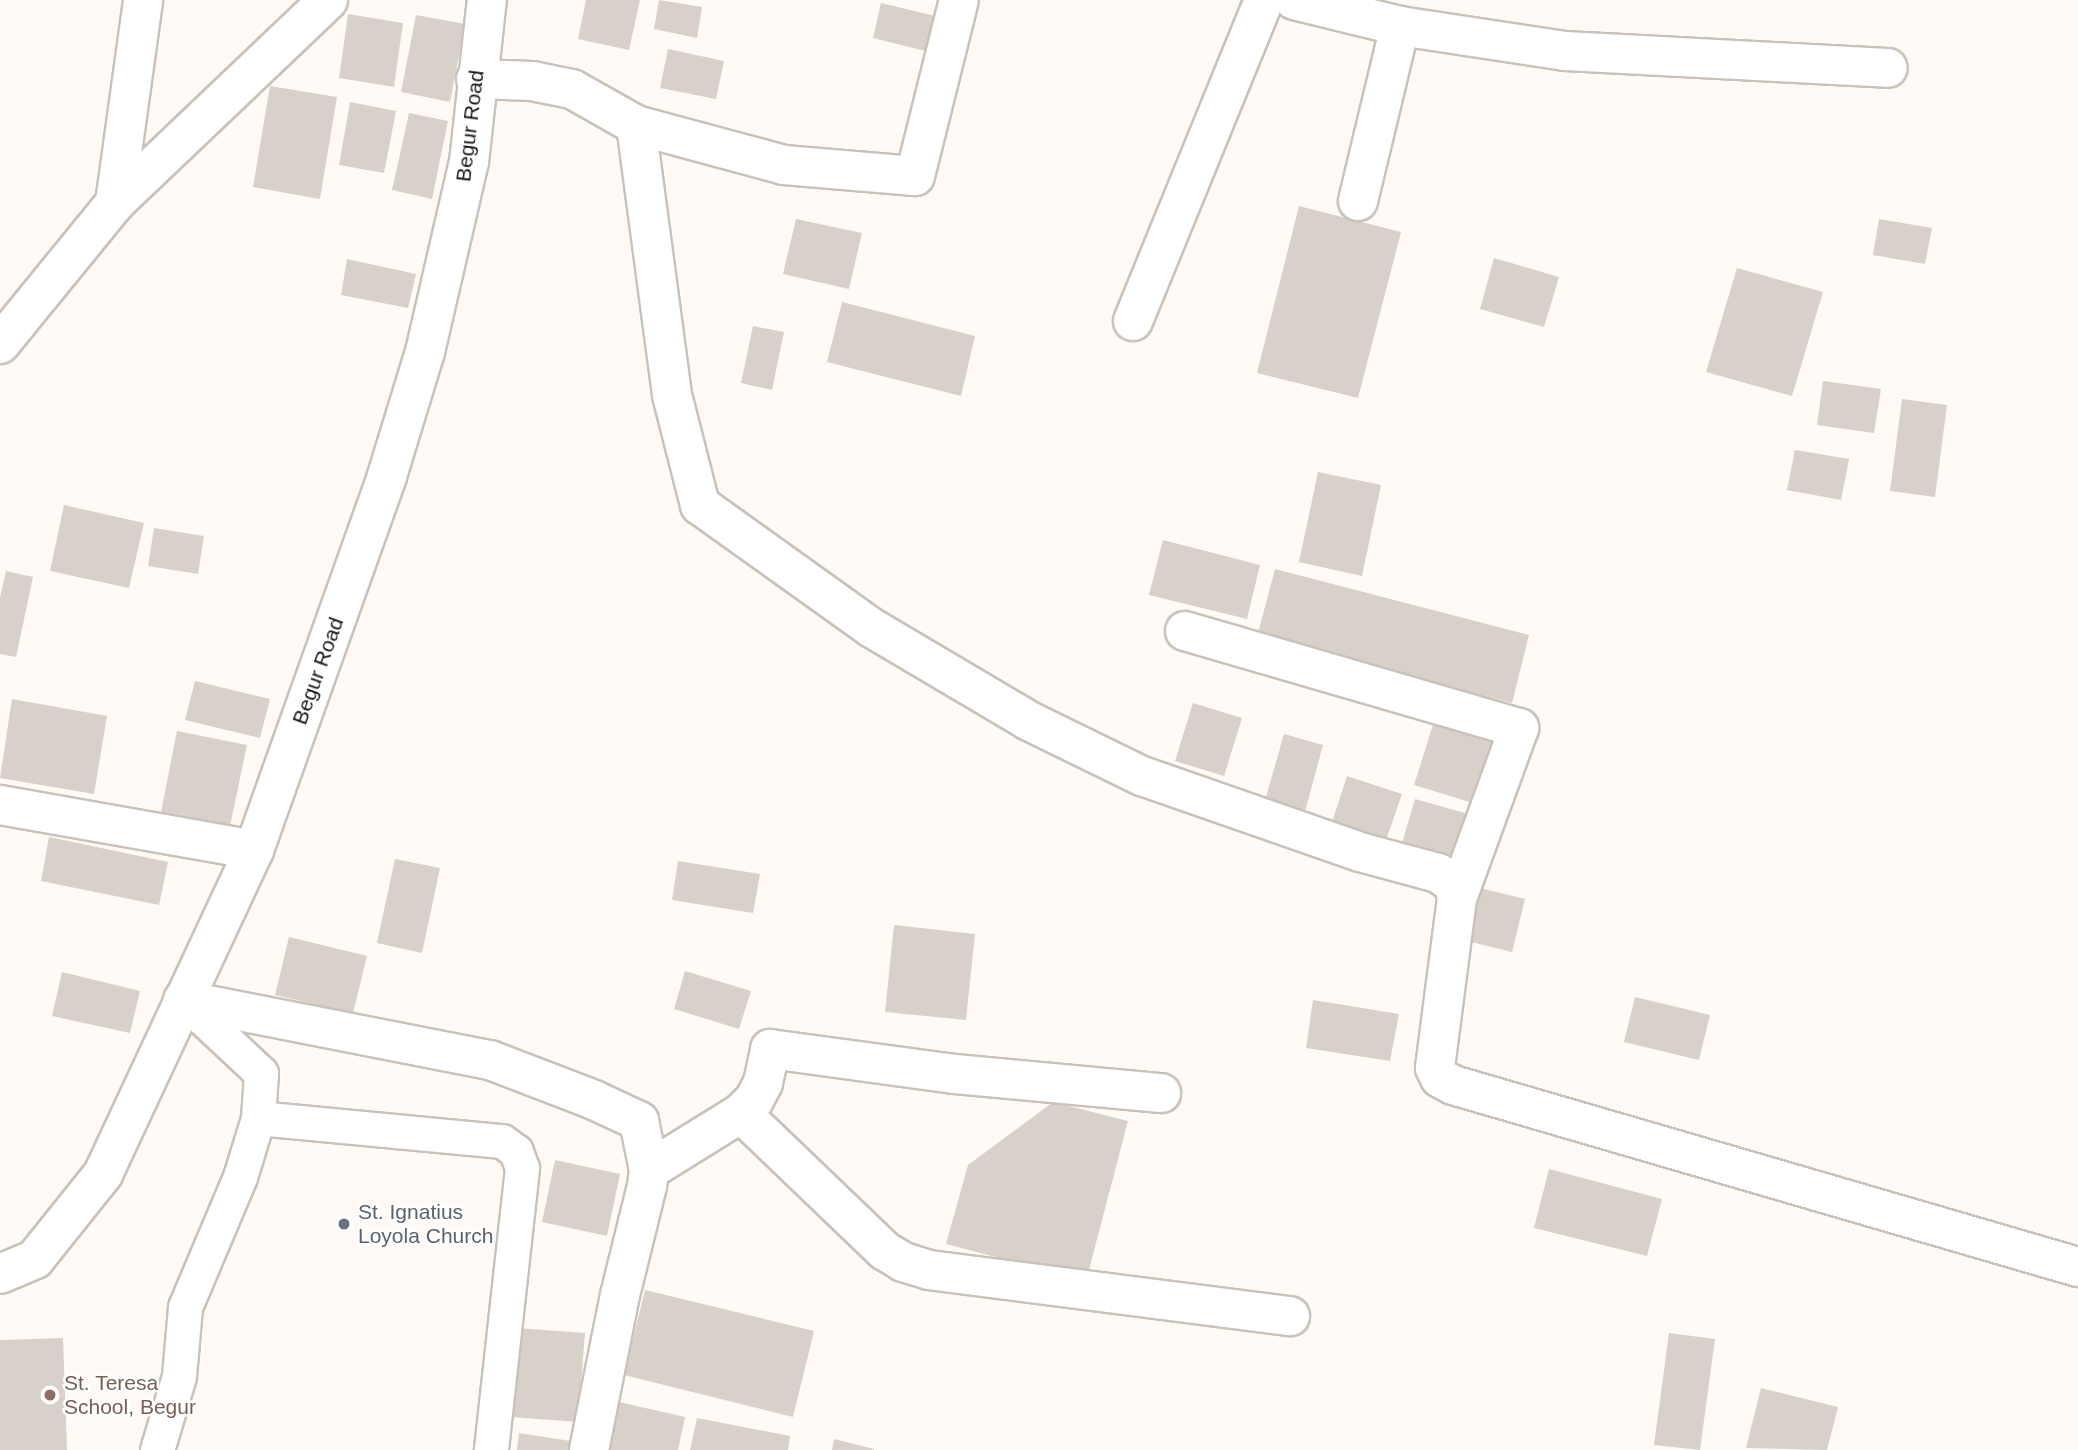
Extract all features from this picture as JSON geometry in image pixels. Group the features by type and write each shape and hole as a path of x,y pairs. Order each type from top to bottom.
{"street":[{"path":"115,203 143,0"},
{"path":"0,344 115,203 328,0"},
{"name":"Begur Road","path":"0,1275 34,1259 103,1174 254,850 387,477 425,352 469,162 487,0"},
{"path":"477,79 533,81 572,89 636,125 783,165 915,176 960,0"},
{"path":"1133,321 1264,0"},
{"path":"1294,0 1400,26 1565,51 1888,68"},
{"path":"1358,201 1400,26"},
{"path":"636,125 671,395 700,505 872,628 1029,722 1142,776 1360,852 1438,873 1454,884 1457,898"},
{"path":"1185,631 1519,728 1457,898 1435,1068 1440,1078 1453,1085 2078,1267"},
{"path":"0,805 254,850"},
{"path":"183,1000 491,1060 594,1100 639,1121 649,1170 589,1450"},
{"path":"649,1170 741,1113 754,1100 762,1083 770,1049 956,1074 1161,1093"},
{"path":"741,1113 885,1251 903,1262 929,1270 1290,1317"}],"lane":[{"path":"157,1450 179,1376 185,1307 240,1177 258,1118 261,1073 183,1000"},
{"path":"258,1118 502,1141 516,1151 522,1168 491,1450"}],"building":[{"path":"586,0 640,0 629,50 578,39"},
{"path":"659,0 702,7 697,38 654,29"},
{"path":"881,3 935,16 925,51 873,38"},
{"path":"348,14 403,23 394,87 339,78"},
{"path":"416,15 465,24 450,102 401,92"},
{"path":"668,49 724,61 716,99 660,88"},
{"path":"270,86 337,97 320,199 253,187"},
{"path":"350,102 396,111 384,173 339,165"},
{"path":"409,113 448,121 432,199 392,190"},
{"path":"1299,206 1401,232 1358,398 1257,373"},
{"path":"796,219 862,233 849,289 783,274"},
{"path":"1879,219 1932,228 1925,264 1873,255"},
{"path":"1494,258 1559,277 1544,327 1480,309"},
{"path":"347,259 416,274 408,308 341,295"},
{"path":"1737,268 1823,292 1792,396 1706,372"},
{"path":"842,302 975,336 961,396 827,362"},
{"path":"753,326 784,332 772,390 741,383"},
{"path":"1823,381 1881,389 1874,433 1817,425"},
{"path":"1902,399 1947,405 1935,497 1890,491"},
{"path":"1795,450 1849,459 1841,500 1787,490"},
{"path":"1318,472 1381,485 1362,576 1299,562"},
{"path":"64,505 144,523 129,588 50,571"},
{"path":"154,528 204,536 198,574 148,566"},
{"path":"1163,540 1260,565 1247,619 1149,595"},
{"path":"1275,569 1529,635 1512,703 1257,637"},
{"path":"6,571 33,577 16,657 0,654 0,598"},
{"path":"195,681 270,699 260,738 185,720"},
{"path":"12,699 107,716 94,794 0,778"},
{"path":"1193,703 1242,718 1224,776 1175,761"},
{"path":"1436,715 1511,737 1489,808 1414,785"},
{"path":"177,731 247,745 229,831 160,817"},
{"path":"1284,734 1323,745 1304,815 1264,804"},
{"path":"1347,776 1402,794 1384,846 1330,828"},
{"path":"1415,799 1472,815 1458,866 1400,850"},
{"path":"49,837 168,862 159,905 41,881"},
{"path":"395,859 440,868 422,953 377,943"},
{"path":"678,861 760,874 753,913 672,900"},
{"path":"1472,886 1525,899 1512,952 1459,939"},
{"path":"894,925 975,934 966,1020 885,1012"},
{"path":"289,937 367,956 353,1013 275,995"},
{"path":"685,971 751,991 739,1029 674,1009"},
{"path":"62,972 140,991 130,1033 52,1016"},
{"path":"1635,997 1710,1015 1699,1060 1624,1042"},
{"path":"1313,1000 1399,1014 1390,1061 1306,1048"},
{"path":"1053,1102 1128,1121 1086,1281 946,1244 968,1165"},
{"path":"555,1160 620,1174 607,1236 542,1222"},
{"path":"1549,1169 1662,1199 1647,1256 1534,1228"},
{"path":"645,1290 814,1331 793,1417 624,1375"},
{"path":"517,1328 585,1333 578,1422 511,1417"},
{"path":"1669,1333 1715,1339 1700,1450 1654,1445"},
{"path":"63,1338 67,1450 0,1450 0,1340"},
{"path":"1761,1388 1838,1407 1827,1450 1746,1448"},
{"path":"619,1402 685,1417 678,1450 608,1450"},
{"path":"697,1418 790,1436 788,1450 690,1450"},
{"path":"519,1433 577,1442 576,1450 517,1450"},
{"path":"834,1439 874,1449 874,1450 832,1450"}],"place":[{"name":"St. Ignatius Loyola Church","path":"344,1224"},
{"name":"St. Teresa School, Begur","path":"50,1395"}]}
